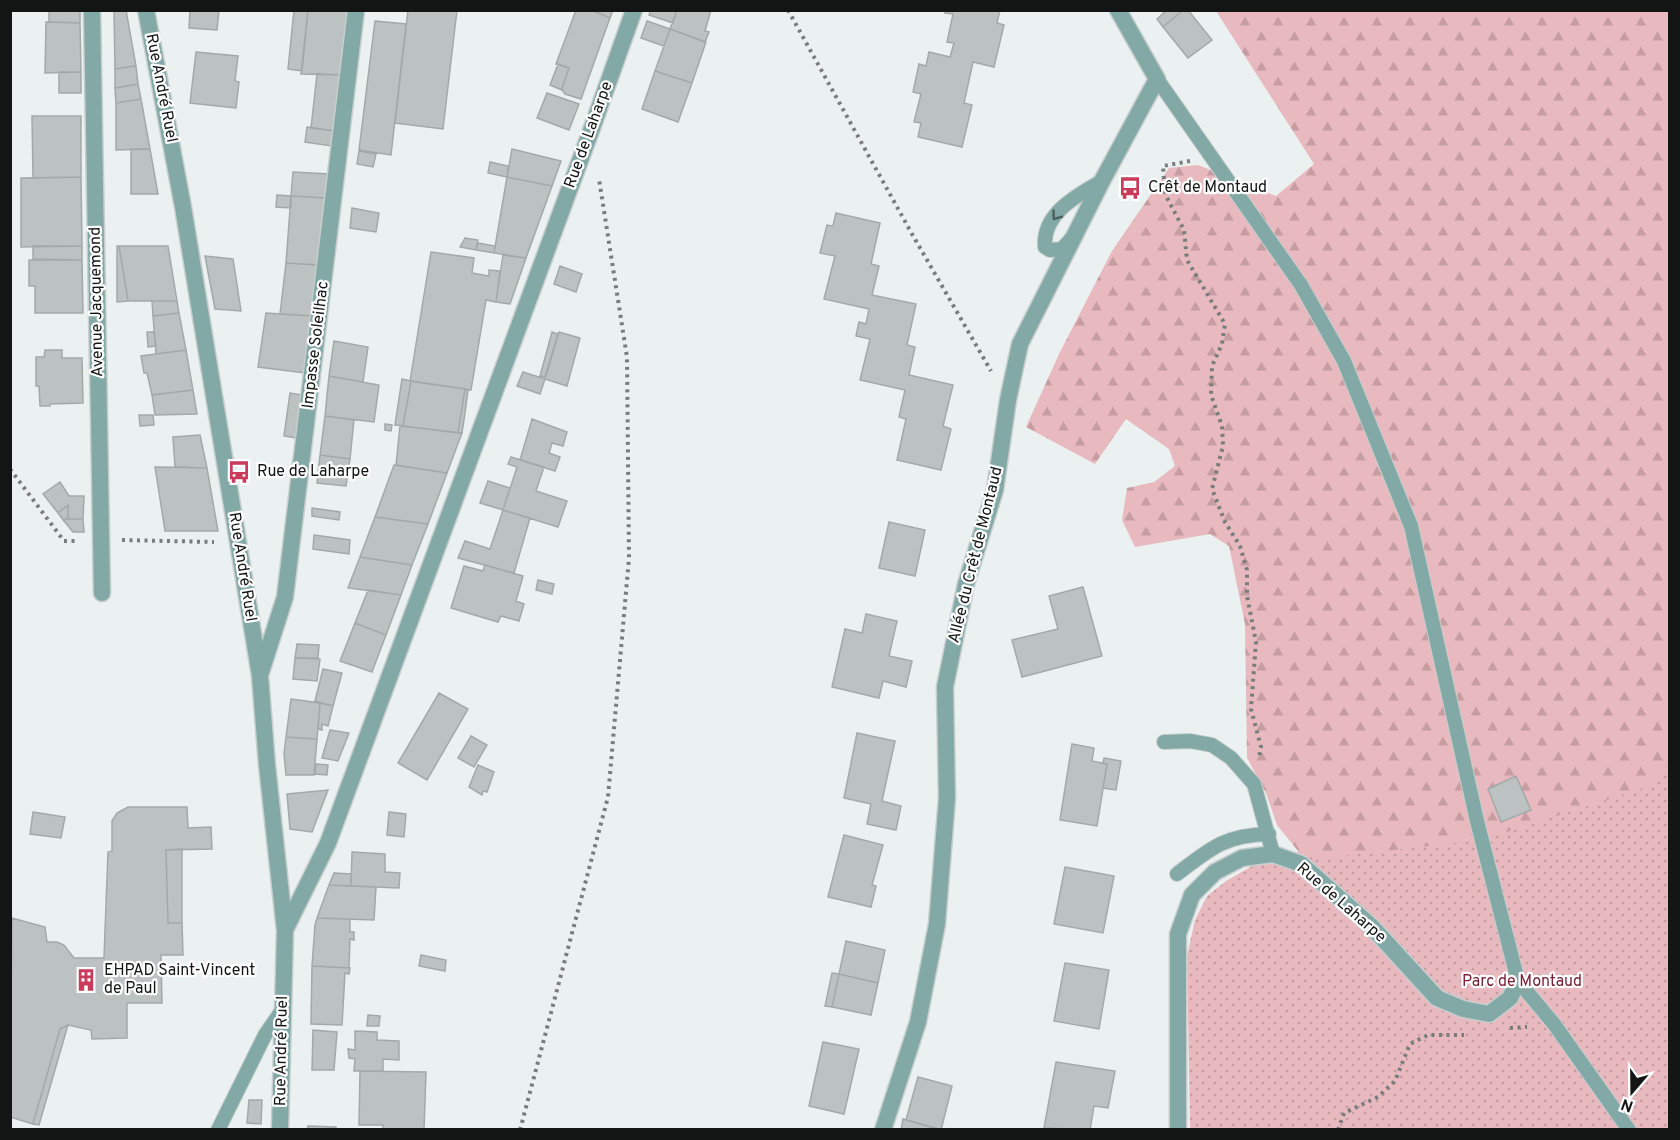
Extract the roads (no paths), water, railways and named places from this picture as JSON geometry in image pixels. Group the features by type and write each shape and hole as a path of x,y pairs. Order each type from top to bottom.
{"street":[{"name":"Avenue Jacquemond","path":"92,10 102,593"},
{"name":"Rue André Ruel","path":"146,10 183,207 260,676 285,931 280,1130"},
{"name":"Impasse Soleilhac","path":"260,676 285,597 356,10"},
{"name":"Rue de Laharpe","path":"285,931 328,843 634,10"},
{"path":"1118,10 1157,79"},
{"name":"Allée du Crêt de Montaud","path":"883,1130 918,1022 937,924 947,798 945,687 966,584 995,490 1008,400 1020,344 1073,237 1157,79"},
{"name":"Rue de Laharpe","path":"1178,1130 1178,934 1192,896 1215,872 1242,858 1273,854 1301,864 1372,927 1437,998 1463,1009 1489,1014 1510,998 1518,981"}],"lane":[{"path":"1157,79 1301,285 1344,361 1411,526 1477,821 1518,981 1554,1024 1629,1130"},
{"path":"1073,237 1062,249 1050,250 1046,247 1045,239 1056,214 1068,201 1102,181"},
{"path":"1164,742 1190,741 1212,745 1231,758 1254,784 1273,854"},
{"path":"1177,874 1221,843 1239,836 1269,834"},
{"path":"218,1130 265,1035 283,1009"}],"place":[{"name":"Crêt de Montaud","path":"1130,188"},
{"name":"Rue de Laharpe","path":"239,472"},
{"name":"EHPAD Saint-Vincent de Paul","path":"86,980"}],"park label":[{"name":"Parc de Montaud","path":"1522,982"}]}
